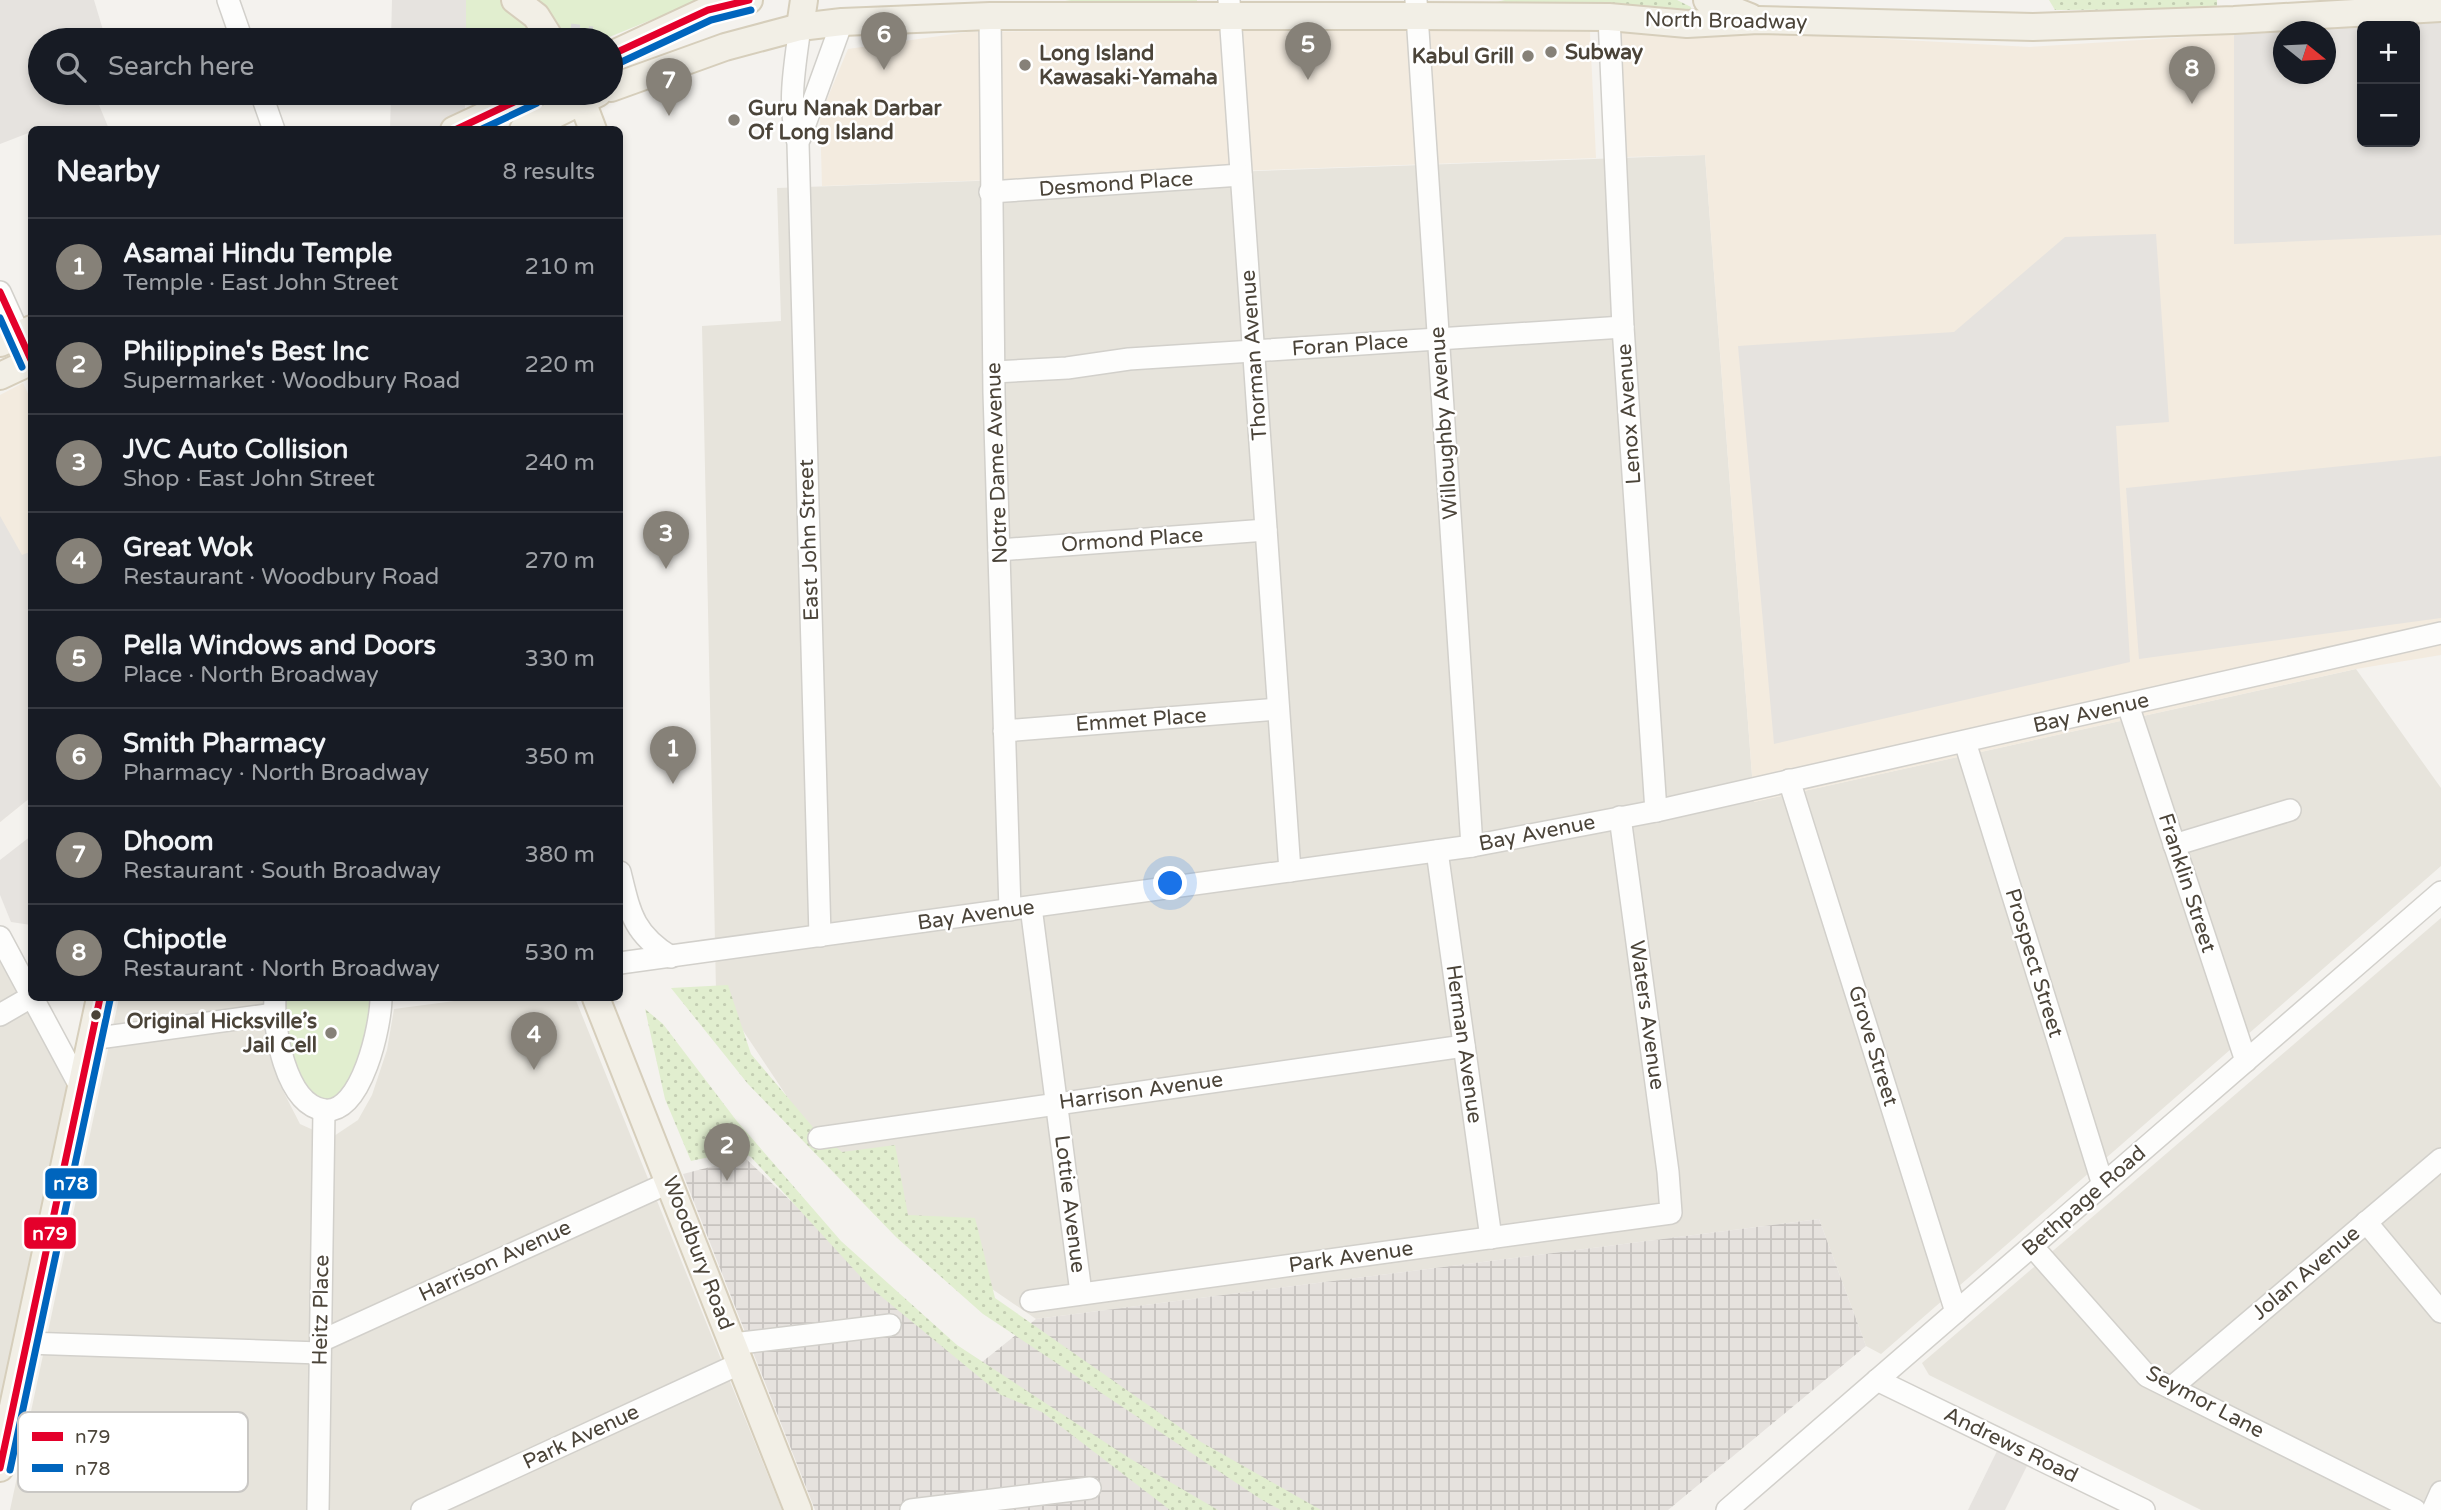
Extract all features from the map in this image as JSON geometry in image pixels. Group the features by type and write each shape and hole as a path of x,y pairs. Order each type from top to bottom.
{"main road":[{"path":"515,0 536,16 544,28"},
{"path":"623,49 708,10 749,0"},
{"path":"800,27 804,0"},
{"path":"1707,0 1758,20"},
{"name":"North Broadway","path":"623,84 725,47 800,27 844,11 990,16 1230,8 1417,8 1609,17 1687,24 1758,20 2033,27 2234,20 2441,8"},
{"path":"463,126 507,105"},
{"path":"530,126 568,105"},
{"path":"588,105 592,126"},
{"path":"17,335 28,356"},
{"path":"0,376 28,363"},
{"path":"0,1468 99,1001"},
{"name":"Woodbury Road","path":"597,1001 798,1510"}],"street":[{"path":"228,0 238,28"},
{"name":"Thorman Avenue","path":"1230,8 1290,871"},
{"name":"Willoughby Avenue","path":"1417,8 1472,846"},
{"name":"East John Street","path":"798,143 844,11"},
{"name":"Notre Dame Avenue","path":"990,16 994,372 1010,910"},
{"name":"Lenox Avenue","path":"1609,17 1623,327 1656,811"},
{"name":"East John Street","path":"800,27 793,75 794,128 798,143 820,936"},
{"path":"265,105 273,126"},
{"name":"Desmond Place","path":"990,192 1241,175"},
{"path":"0,292 17,335"},
{"name":"Foran Place","path":"994,372 1623,327"},
{"name":"Ormond Place","path":"999,550 1265,530"},
{"name":"Bay Avenue","path":"623,962 1472,846 1656,811 2441,633"},
{"name":"Franklin Street","path":"2128,705 2246,1061"},
{"name":"Emmet Place","path":"1004,731 1278,709"},
{"name":"Prospect Street","path":"1965,742 2103,1185"},
{"name":"Grove Street","path":"1790,780 1956,1312"},
{"path":"2174,845 2290,810"},
{"name":"Waters Avenue","path":"1620,817 1667,1158 1671,1213"},
{"name":"Herman Avenue","path":"1437,851 1491,1238"},
{"path":"623,884 631,916 642,936 671,957"},
{"name":"Bethpage Road","path":"1727,1510 2440,894"},
{"name":"Lottie Avenue","path":"1031,907 1081,1293"},
{"path":"0,937 28,991"},
{"path":"0,1015 28,999"},
{"path":"33,1001 80,1086"},
{"path":"91,1040 275,1006 280,1051 288,1073 313,1105 324,1110 334,1109 342,1103 366,1071 373,1048 381,1001"},
{"name":"Harrison Avenue","path":"820,1138 1056,1102 1464,1046"},
{"name":"Heitz Place","path":"318,1510 324,1110"},
{"name":"Jolan Avenue","path":"2171,1388 2441,1159"},
{"name":"Harrison Avenue","path":"26,1343 320,1347 670,1182"},
{"name":"Park Avenue","path":"1031,1301 1671,1213"},
{"path":"2366,1222 2441,1312"},
{"name":"Seymor Lane","path":"2032,1246 2147,1376 2415,1510"},
{"name":"Park Avenue","path":"422,1510 737,1354 890,1325"},
{"name":"Andrews Road","path":"1877,1380 2144,1510"},
{"path":"911,1510 1090,1488"},
{"path":"2432,1510 2441,1492"}],"shaded area":[{"path":"0,0 94,0 102,28 28,28 28,105 99,105 108,126 28,126 28,133 0,144"},
{"path":"392,0 466,0 466,28 391,28"},
{"path":"2441,8 2441,235 2234,244 2234,20"},
{"path":"2441,21 2441,655 2356,669 1754,802 1705,155 1625,157 1615,24 2030,47 2273,32 2273,84 2336,84 2336,28 2357,26 2357,147 2420,147 2420,22"},
{"path":"1441,28 1590,32 1596,158 822,186 820,116 848,49 968,32"},
{"path":"391,105 465,105 465,125 462,126 390,126"},
{"path":"1705,155 1754,802 2356,669 2441,788 2441,866 1881,1354 1866,1346 1819,1219 1036,1319 904,1229 824,1152 716,990 702,326 781,321 777,188"},
{"path":"2156,234 2169,422 2116,426 2130,662 1774,744 1738,346 1954,332 2065,237"},
{"path":"23,383 28,394 28,799 0,822 0,395"},
{"path":"2441,456 2441,618 2139,659 2126,488"},
{"path":"0,516 22,555 28,553 28,799 0,822"},
{"path":"28,838 28,925 11,922 0,895 0,860"},
{"path":"2441,918 2441,1510 2201,1510 1929,1375 1922,1363"},
{"path":"0,948 69,1088 0,1410"},
{"path":"118,1001 270,1001 267,1030 280,1085 300,1124 331,1138 358,1120 372,1095 387,1050 394,1009 454,1001 576,1001 782,1510 10,1510 18,1472 18,1492 248,1492 248,1412 31,1412"},
{"path":"745,1158 972,1370 1036,1319 1819,1219 1866,1346 1668,1510 815,1510 683,1174"},
{"path":"1997,1451 2027,1466 2005,1510 1968,1510"}],"green space":[{"path":"466,0 700,0 623,31 623,28 465,28"},
{"path":"1197,0 1197,3 1195,7 1065,7 1065,1"},
{"path":"1677,0 1691,7 1691,12 1496,9 1496,2"},
{"path":"2049,0 2217,0 2217,6 2207,6 2205,9 2055,10"},
{"path":"728,985 751,1054 817,1132 842,1152 895,1145 908,1215 975,1218 995,1298 1201,1442 1321,1510 1281,1510 1262,1500 983,1314 896,1237 748,1084 671,988"},
{"path":"279,1001 377,1001 363,1070 324,1108 291,1071"},
{"path":"645,1009 663,1024 736,1120 841,1241 957,1345 1129,1458 1218,1510 1170,1510 1042,1412 1001,1395 871,1288 751,1157 738,1151 691,1161 665,1099"}],"railway":[{"path":"571,26 586,28"}],"transit line":[{"name":"n79","path":"623,49 708,10 749,0"},
{"name":"n78","path":"623,61 711,20 751,10"},
{"name":"n79","path":"463,126 508,105"},
{"name":"n78","path":"488,126 533,105"},
{"name":"n79","path":"0,292 28,353"},
{"name":"n78","path":"0,318 22,367"},
{"name":"n79","path":"0,1468 99,1001"},
{"name":"n78","path":"22,1412 110,1001"},
{"name":"n78","path":"10,1470 18,1432"}],"place":[{"name":"Subway","path":"1551,52"},
{"name":"Kabul Grill","path":"1528,56"},
{"name":"Long Island Kawasaki-Yamaha","path":"1025,65"},
{"name":"Smith Pharmacy","path":"884,70"},
{"name":"Pella Windows and Doors","path":"1308,80"},
{"name":"Chipotle","path":"2192,104"},
{"name":"Dhoom","path":"669,116"},
{"name":"Guru Nanak Darbar Of Long Island","path":"734,120"},
{"name":"JVC Auto Collision","path":"666,569"},
{"name":"Asamai Hindu Temple","path":"673,784"},
{"name":"Original Hicksville’s Jail Cell","path":"331,1033"},
{"name":"Great Wok","path":"534,1070"},
{"name":"Philippine's Best Inc","path":"727,1181"}]}
